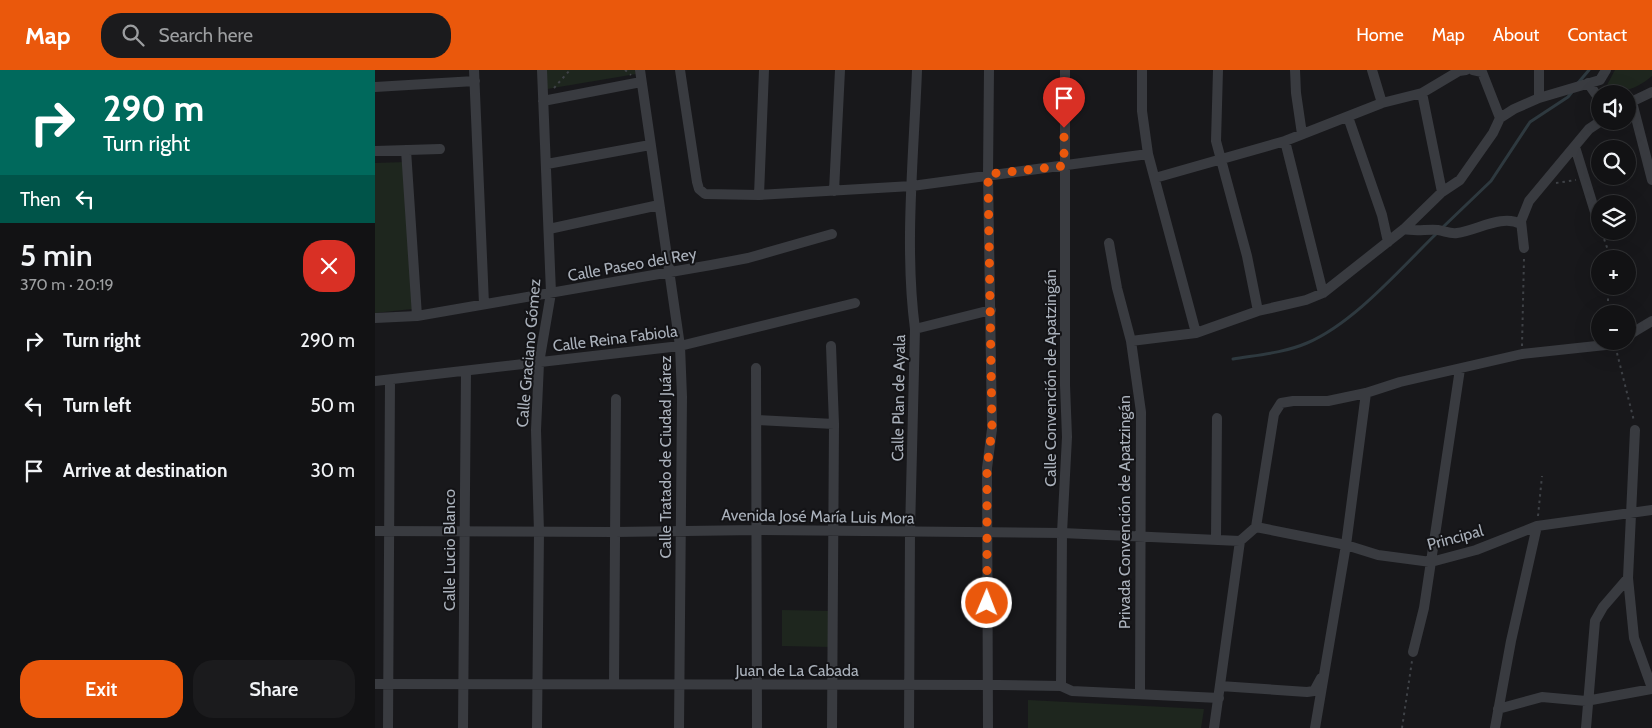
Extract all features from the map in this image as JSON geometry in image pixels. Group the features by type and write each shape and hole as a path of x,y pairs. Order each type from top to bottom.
{"street":[{"path":"474,70 484,304"},
{"name":"Calle Graciano Gómez","path":"537,728 539,532 537,430 539,363 551,294 547,164 541,70"},
{"name":"Calle Tratado de Ciudad Juárez","path":"640,70 680,346 682,397 679,728"},
{"path":"680,70 699,189 710,195 759,196 912,186 988,174 1148,154"},
{"path":"759,196 763,70"},
{"path":"835,191 840,70"},
{"name":"Calle Plan de Ayala","path":"909,728 910,532 915,329 911,302 912,186 917,70"},
{"path":"988,728 987,468 992,429 988,174 989,70"},
{"name":"Calle Convención de Apatzingán","path":"1061,686 1062,533 1067,436 1064,166 1065,70"},
{"path":"1142,70 1142,111 1148,154 1196,333"},
{"path":"1218,70 1216,141 1245,248 1258,311"},
{"path":"1295,70 1295,93 1302,134"},
{"path":"1371,70 1383,103"},
{"path":"1155,178 1221,161 1285,141 1383,103 1422,93 1461,70"},
{"path":"1473,70 1482,72 1500,118"},
{"path":"1539,70 1539,98"},
{"path":"1131,341 1196,333 1258,311 1306,300 1323,293 1404,229 1442,192 1459,180 1493,133 1500,118 1514,109 1539,98 1601,80 1606,70"},
{"path":"375,87 475,81"},
{"path":"543,101 641,82"},
{"path":"1588,83 1591,87"},
{"path":"1636,100 1652,92"},
{"path":"1422,93 1442,192"},
{"path":"1348,117 1382,215 1388,242"},
{"path":"1636,124 1652,180"},
{"path":"1524,248 1521,224 1529,201 1591,128"},
{"path":"1285,141 1323,293"},
{"path":"547,164 650,145"},
{"path":"1575,147 1591,199"},
{"path":"375,151 440,149"},
{"path":"406,150 417,316"},
{"path":"549,229 659,204"},
{"path":"1404,229 1414,232 1438,230 1447,233 1458,233 1498,221 1515,220 1521,224"},
{"name":"Calle Paseo del Rey","path":"375,318 417,316 669,273 748,258 832,234"},
{"name":"Privada Convención de Apatzingán","path":"1109,243 1117,288 1131,341 1141,412 1139,693"},
{"name":"Calle Reina Fabiola","path":"375,381 680,346 855,303"},
{"path":"915,329 991,310"},
{"path":"1636,331 1652,321"},
{"path":"1214,728 1240,541 1256,527 1274,414 1278,405 1293,401 1329,401 1367,393 1400,382 1522,354 1591,345"},
{"path":"831,346 834,424 832,728"},
{"path":"756,368 758,530 757,728"},
{"path":"1413,652 1424,608 1460,368"},
{"name":"Calle Lucio Blanco","path":"463,728 466,372"},
{"path":"388,728 390,380"},
{"path":"1315,728 1346,545 1367,393"},
{"path":"614,684 615,399"},
{"path":"1216,539 1217,418"},
{"path":"757,420 834,424"},
{"path":"1498,709 1542,697 1586,701 1652,688 1634,638 1628,578 1635,430"},
{"name":"Principal","path":"1256,527 1346,545 1378,555 1431,562 1476,550 1537,526 1632,511 1652,510"},
{"path":"1495,728 1537,526"},
{"name":"Avenida José María Luis Mora","path":"375,531 614,532 758,530 987,534 1062,533 1240,541"},
{"path":"1585,728 1586,701 1595,621 1603,607 1628,578"},
{"path":"1221,686 1314,691 1326,670"},
{"name":"Juan de La Cabada","path":"375,684 1061,686 1072,691 1219,698"}],"path":[{"path":"543,101 569,70"},
{"path":"1522,354 1524,248"},
{"path":"1619,350 1635,430"},
{"path":"1537,526 1542,476"},
{"path":"1402,728 1413,652"}],"shaded area":[{"path":"547,70 635,70 636,74 547,89"},
{"path":"1615,70 1652,70 1652,76 1636,87 1636,85 1607,85"},
{"path":"406,162 412,309 375,313 375,163"},
{"path":"782,610 831,611 830,647 782,646"},
{"path":"1028,700 1204,709 1201,728 1028,728"}],"waterway":[{"path":"1578,83 1589,70"},
{"path":"1442,228 1491,181 1530,122 1568,97 1572,92"},
{"path":"1233,359 1289,349 1325,334 1376,294 1437,233"}],"route":[{"path":"987,603 987,468 992,429 988,174 1064,166 1064,128"}]}
